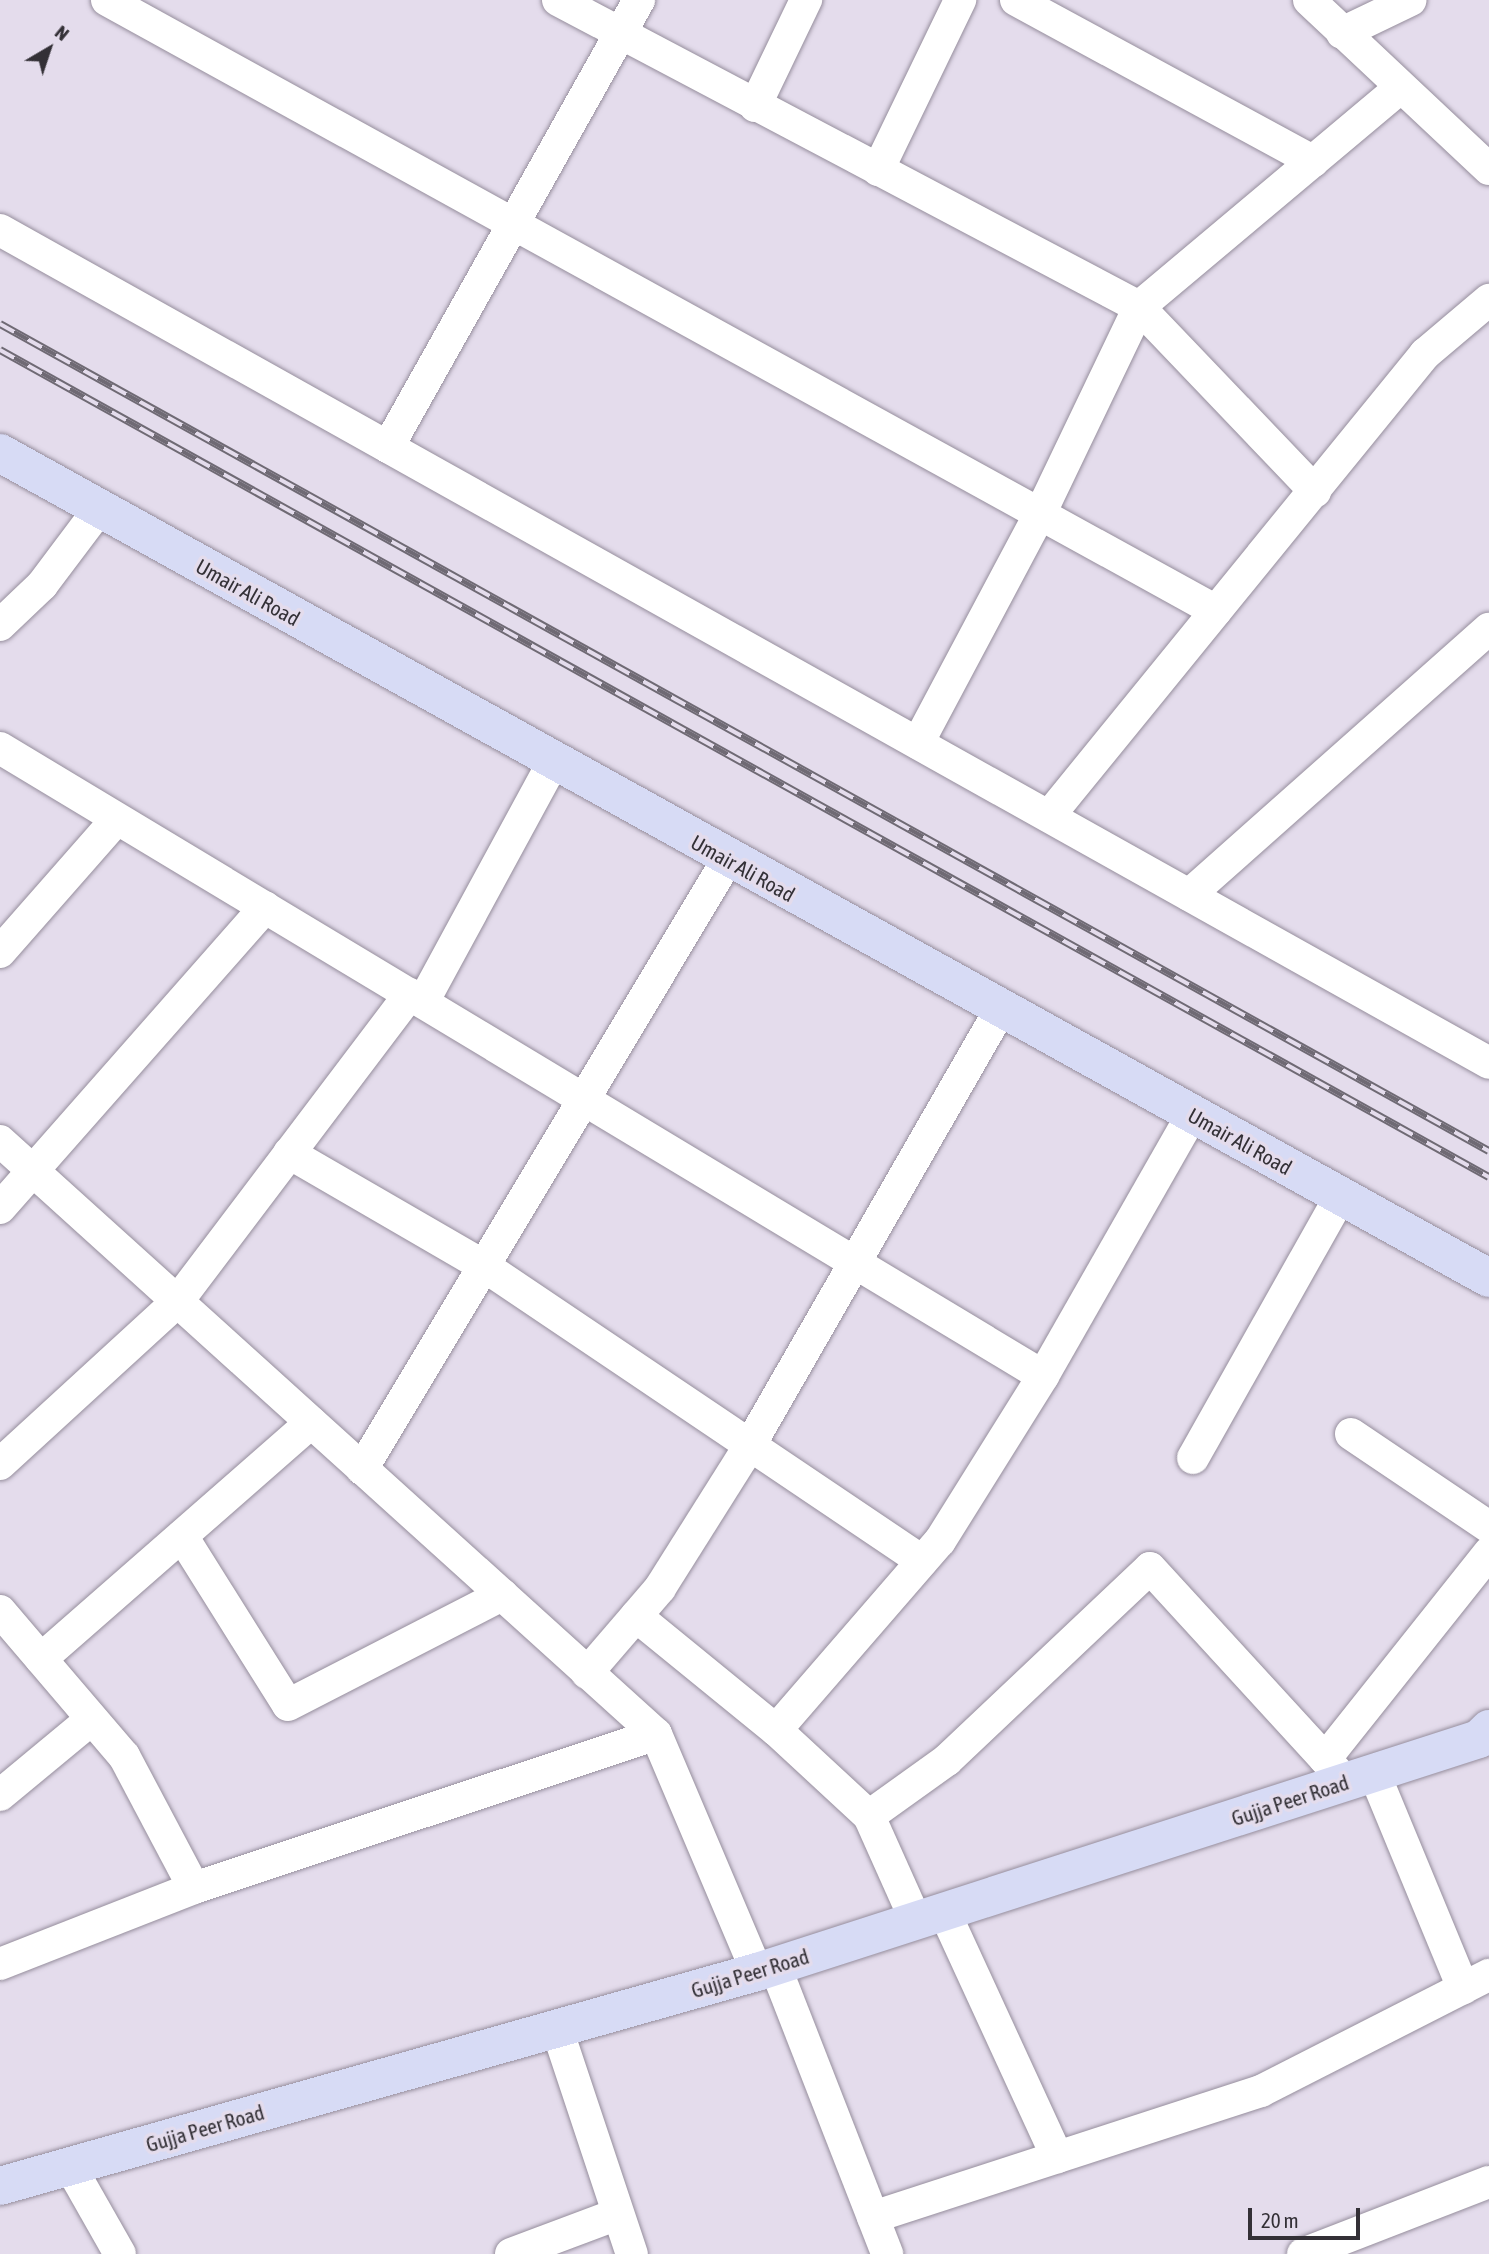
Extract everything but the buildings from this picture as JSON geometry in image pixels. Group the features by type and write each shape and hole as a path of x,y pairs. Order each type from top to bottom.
{"street":[{"path":"107,0 1216,611"},
{"path":"558,0 621,36 1139,307 1315,491"},
{"path":"388,447 639,0"},
{"path":"755,106 806,0"},
{"path":"878,170 960,0"},
{"path":"1016,0 1313,161"},
{"path":"1309,0 1489,169"},
{"path":"1342,33 1411,0"},
{"path":"918,743 1040,514 1139,307 1400,88"},
{"path":"0,230 1489,1063"},
{"path":"1049,816 1425,354 1489,300"},
{"name":"Umair Ali Road","path":"0,453 553,763 1489,1278"},
{"path":"0,625 42,585 99,509"},
{"path":"1189,895 1489,629"},
{"path":"0,748 588,1098 1043,1376"},
{"path":"0,1464 177,1302 289,1153 416,998 553,763"},
{"path":"0,952 117,819"},
{"path":"362,1469 588,1098 728,859"},
{"path":"0,1208 35,1174 265,907"},
{"path":"587,1672 636,1616 750,1445 1000,1010"},
{"path":"776,1730 922,1561 1043,1376 1192,1115"},
{"path":"0,1141 656,1734 766,1969 887,2254"},
{"path":"289,1153 484,1266 922,1561"},
{"path":"1193,1458 1340,1197"},
{"path":"40,1659 311,1423"},
{"path":"1351,1434 1489,1527"},
{"path":"182,1536 288,1705 502,1595"},
{"path":"1348,1771 1489,1553"},
{"path":"869,1815 947,1760 1150,1568 1348,1771 1476,1981 1261,2091 873,2217"},
{"path":"0,1611 124,1756 194,1888"},
{"path":"636,1616 776,1730 869,1815 930,1916 1058,2157"},
{"path":"0,1795 92,1719"},
{"name":"Gujja Peer Road","path":"0,2186 766,1969 930,1916 1348,1771 1479,1740 1489,1729"},
{"path":"0,1964 194,1888 656,1734"},
{"path":"557,2029 632,2254"},
{"path":"70,2166 120,2254"},
{"path":"1303,2254 1489,2182"},
{"path":"510,2254 618,2214"}],"railway":[{"path":"0,324 1489,1151"},
{"path":"0,350 1489,1177"}]}
